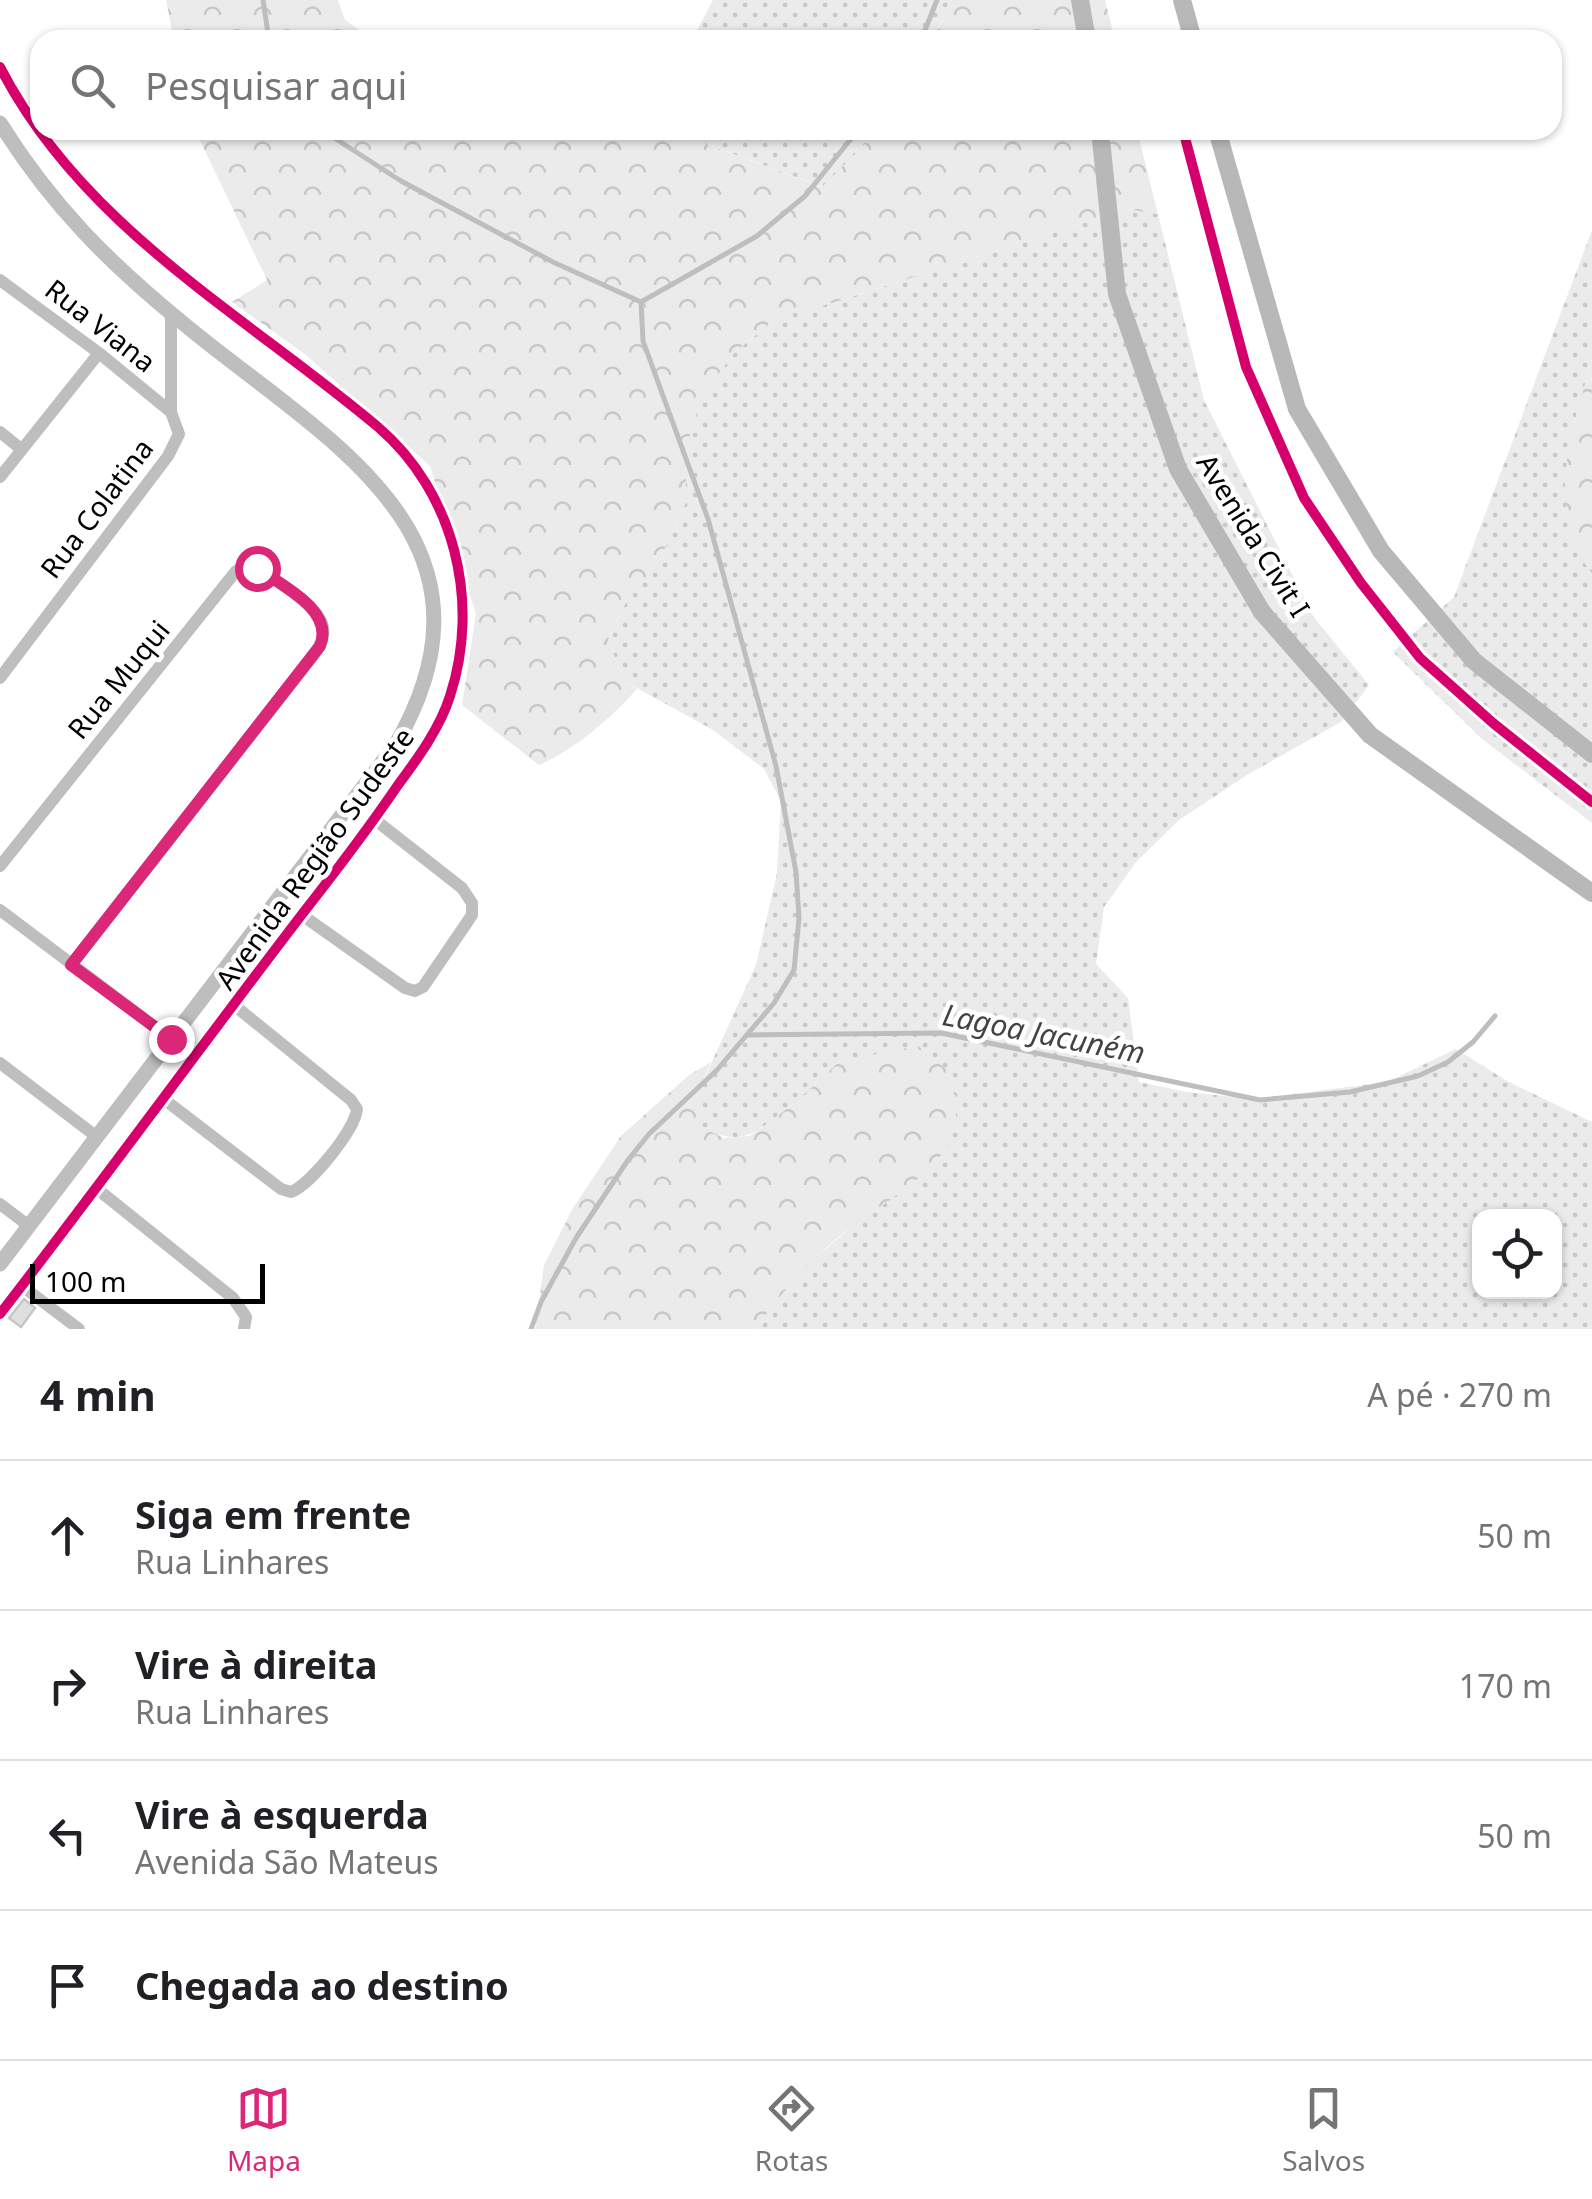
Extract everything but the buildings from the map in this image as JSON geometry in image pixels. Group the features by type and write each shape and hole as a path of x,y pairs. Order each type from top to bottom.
{"main road":[{"path":"1080,0 1086,30"},
{"path":"1182,0 1190,30"},
{"name":"Avenida Civit I","path":"1101,140 1117,294 1178,468 1262,612 1370,735 1592,893"},
{"path":"1220,140 1297,409 1381,551 1474,662 1592,754"}],"street":[{"name":"Avenida Região Sudeste","path":"0,67 30,117"},
{"name":"Avenida Região Sudeste","path":"0,123 85,237 171,314 324,433 374,480 420,551 429,581 432,620 430,650 415,711 396,744 0,1264"},
{"name":"Avenida Região Sudeste","path":"0,1314 236,1006 374,819 436,726 449,698 461,654 464,618 462,585 440,508 408,456 169,264 102,205 48,140"},
{"name":"Rua Viana","path":"0,280 100,352 171,412"},
{"name":"Rua Colatina","path":"0,678 168,456 179,434 171,412 171,314"},
{"path":"0,478 100,352"},
{"path":"0,432 21,449"},
{"name":"Rua Muqui","path":"0,866 236,571 250,565 289,590 322,620 320,646 71,965"},
{"path":"302,914 409,990 423,987 472,915 469,896 374,819"},
{"path":"296,880 316,898"},
{"path":"0,910 171,1039 201,1050"},
{"path":"165,1100 287,1191 306,1183 353,1124 355,1104 236,1006"},
{"path":"0,1063 97,1137"},
{"path":"96,1188 233,1298 246,1317 244,1329"},
{"path":"0,1204 29,1226"},
{"path":"22,1286 79,1329"}],"green space":[{"path":"166,0 338,0 345,20 359,30 172,30"},
{"path":"713,0 951,0 937,30 697,30"},
{"path":"951,0 1105,0 1112,30 937,30"},
{"path":"200,140 695,140 822,187 869,140 1140,140 1158,214 1127,209 832,303 781,314 734,353 701,398 686,449 686,502 660,559 626,602 608,640 624,681 637,689 592,732 539,765 462,705 476,614 430,466 306,355 232,302 267,280"},
{"path":"695,140 869,140 823,187"},
{"path":"1127,209 1158,214 1204,400 1313,616 1369,685 1341,722 1247,775 1179,820 1136,862 1104,907 1096,964 1128,998 1139,1082 1255,1099 1387,1082 1456,1049 1507,1081 1592,1122 1592,1329 755,1329 798,1272 848,1230 795,1103 761,1129 741,1137 716,1134 700,1127 700,1088 756,965 777,873 781,801 764,769 713,730 624,681 608,640 626,602 660,559 686,502 686,449 701,397 734,353 781,314 832,303"},
{"path":"1592,230 1592,360 1575,420 1592,574 1592,823 1482,739 1393,652 1454,597"},
{"path":"1592,360 1592,574 1577,548 1565,496 1570,441"},
{"path":"918,1046 952,1074 956,1121 945,1149 914,1182 822,1251 755,1329 535,1329 544,1265 573,1208 621,1136 689,1075 711,1062 700,1088 701,1127 724,1138 750,1136 795,1103 840,1061"}],"waterway":[{"path":"263,0 268,30"},
{"path":"925,30 937,0"},
{"path":"337,140 401,181 553,262 641,302"},
{"path":"641,302 757,236 805,196 850,140"},
{"path":"531,1329 541,1302 576,1238 628,1160 649,1134 717,1070 774,1003 794,970 799,918 796,872 776,766 708,519 643,341 641,302"},
{"name":"Lagoa Jacuném","path":"747,1035 941,1033 1260,1100 1350,1092 1418,1076 1448,1062 1473,1042 1495,1016"}],"cycle path":[{"path":"0,67 30,117"},
{"path":"0,1314 352,850 421,753 450,696 463,623 454,550 426,483 404,453 327,386 170,265 121,222 47,140"},
{"path":"1186,140 1246,367 1304,498 1361,583 1420,658 1592,802"}],"route":[{"path":"171,1039 71,965 320,646 322,620 257,568"}]}
